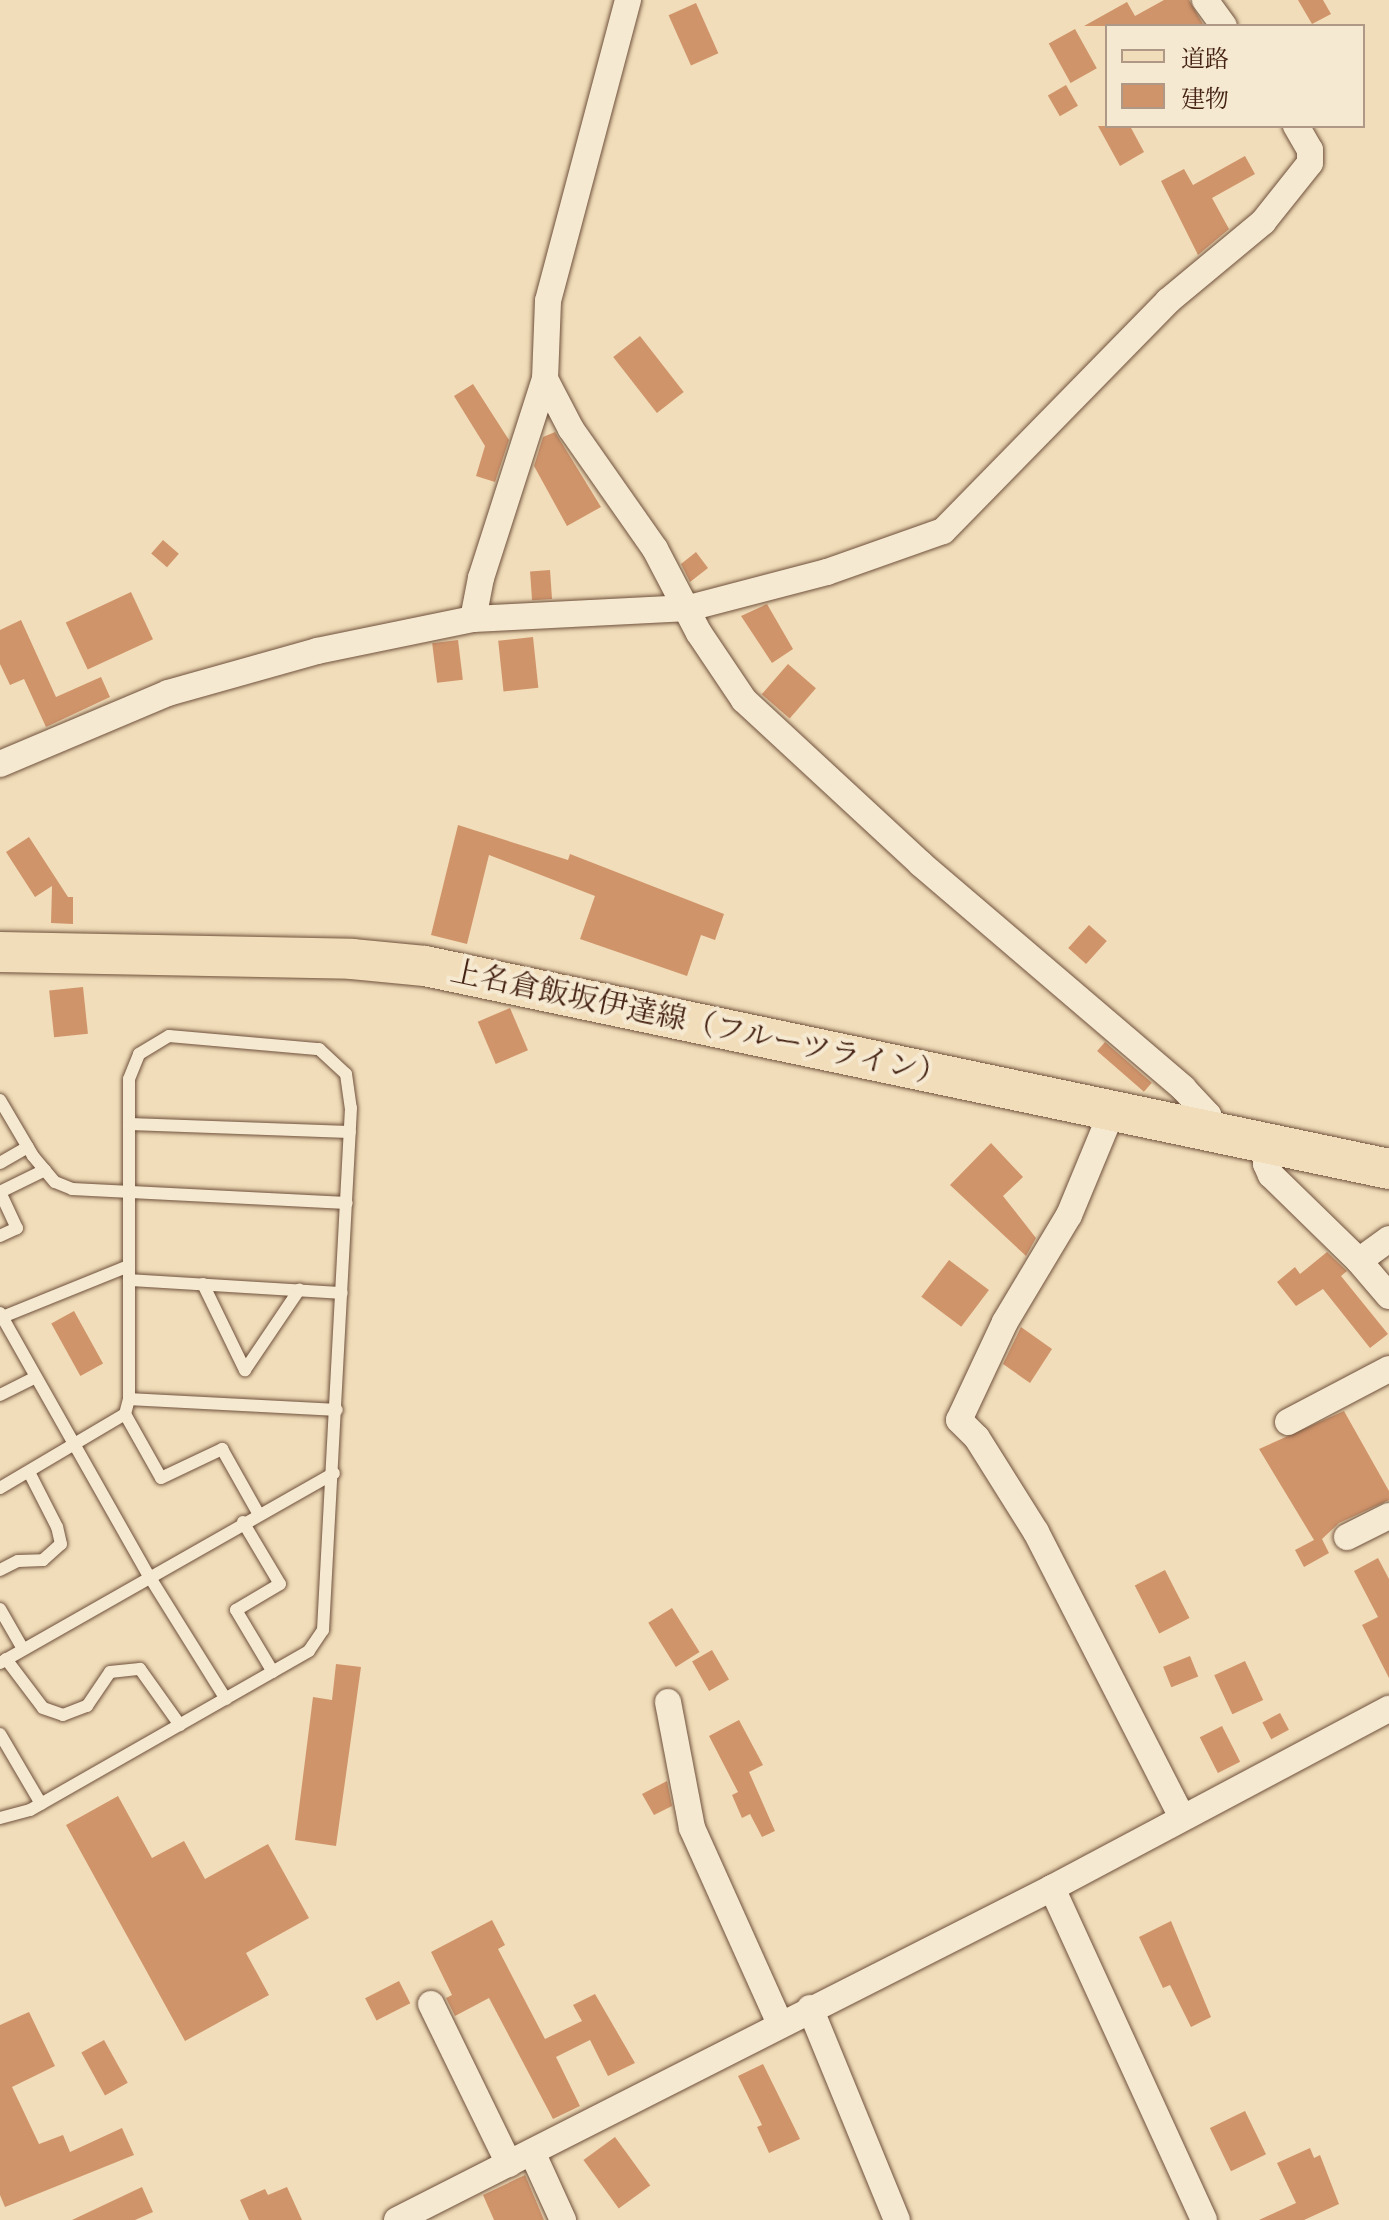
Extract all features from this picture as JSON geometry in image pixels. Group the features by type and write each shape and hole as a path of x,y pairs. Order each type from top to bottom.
{"main road":[{"name":"上名倉飯坂伊達線（フルーツライン）","path":"0,952 352,959 425,966 1389,1169"}],"street":[{"path":"473,619 481,578 545,379 548,301 628,0"},
{"path":"1205,0 1223,24"},
{"path":"0,764 168,693 317,651 473,619 689,608 827,572 943,531 1168,301 1263,222 1310,163 1310,150 1297,128"},
{"path":"545,379 571,429 655,549 689,608 699,633 744,700 921,864 1183,1088 1208,1115 1210,1130"},
{"path":"1113,1109 1069,1215 1005,1322 959,1420 977,1438 1036,1532 1181,1815"},
{"path":"1270,1143 1266,1164 1271,1175 1359,1261 1389,1296"},
{"path":"1359,1261 1389,1239"},
{"path":"1288,1422 1389,1369"},
{"path":"1347,1537 1389,1516"},
{"path":"668,1702 692,1828 780,2024"},
{"path":"397,2220 1052,1888 1181,1815 1389,1709"},
{"path":"1052,1888 1204,2220"},
{"path":"431,2004 520,2158 563,2220"},
{"path":"810,2008 897,2220"}],"lane":[{"path":"0,1488 125,1414 129,1399 129,1079 134,1062 150,1044 169,1036 319,1049 346,1074 350,1132 334,1473 323,1630 309,1651 273,1672 41,1804 0,1818"},
{"path":"0,1100 45,1170 72,1189 347,1203"},
{"path":"129,1124 350,1132"},
{"path":"0,1163 28,1147"},
{"path":"0,1236 17,1228 0,1192 45,1170"},
{"path":"129,1266 1,1316 149,1576 226,1699"},
{"path":"129,1280 342,1293"},
{"path":"203,1284 245,1370 299,1290"},
{"path":"0,1395 36,1377"},
{"path":"129,1399 337,1410"},
{"path":"125,1414 161,1478 222,1449 258,1513"},
{"path":"0,1570 18,1561 43,1560 61,1544 57,1527 29,1472"},
{"path":"180,1725 140,1669 110,1672 87,1706 63,1715 33,1699 3,1661 258,1513 334,1473"},
{"path":"243,1522 280,1584 236,1610 273,1672"},
{"path":"0,1609 23,1649"},
{"path":"2,1741 41,1804"}],"building":[{"path":"1164,0 1189,0 1203,24 1084,26 1127,2 1135,16"},
{"path":"1298,0 1323,0 1331,14 1312,24"},
{"path":"696,3 718,53 691,65 669,15"},
{"path":"1075,29 1097,68 1071,83 1049,44"},
{"path":"1066,85 1078,106 1060,116 1048,96"},
{"path":"1098,126 1131,128 1144,152 1120,166"},
{"path":"1245,156 1255,174 1212,198 1229,229 1198,255 1161,181 1184,169 1193,185"},
{"path":"640,336 684,392 657,413 613,357"},
{"path":"473,384 509,440 495,482 476,476 485,446 454,396"},
{"path":"555,432 601,507 567,526 534,466 543,437"},
{"path":"163,540 179,554 167,567 151,554"},
{"path":"696,552 708,568 690,582 681,564"},
{"path":"550,570 552,599 532,600 530,571"},
{"path":"131,592 153,639 88,670 66,622"},
{"path":"767,604 793,649 772,663 741,616"},
{"path":"21,620 56,697 101,677 110,697 46,727 24,679 10,685 0,664 0,630"},
{"path":"533,637 538,688 504,691 498,641"},
{"path":"458,640 463,680 437,683 432,643"},
{"path":"788,664 816,688 790,718 762,694"},
{"path":"458,825 568,860 570,854 724,914 715,940 701,935 687,976 580,939 595,896 489,855 467,944 431,935"},
{"path":"29,837 68,897 73,897 73,924 51,923 52,886 35,897 6,852"},
{"path":"1089,925 1107,941 1086,964 1068,948"},
{"path":"83,987 88,1034 54,1037 49,991"},
{"path":"510,1008 528,1050 496,1064 478,1022"},
{"path":"1105,1042 1152,1083 1144,1092 1097,1051"},
{"path":"991,1143 1023,1177 1003,1196 1036,1238 1026,1256 950,1185"},
{"path":"1327,1252 1347,1271 1341,1276 1388,1334 1370,1348 1323,1289 1296,1306 1277,1282 1295,1267 1300,1274"},
{"path":"949,1260 989,1290 961,1327 921,1297"},
{"path":"74,1311 103,1363 80,1376 51,1324"},
{"path":"1021,1327 1052,1349 1030,1383 1003,1364"},
{"path":"1344,1411 1389,1491 1389,1500 1339,1523 1322,1539 1329,1553 1304,1567 1295,1550 1314,1540 1259,1449"},
{"path":"1378,1558 1389,1579 1389,1678 1362,1625 1378,1617 1354,1571"},
{"path":"1165,1570 1190,1618 1159,1634 1135,1585"},
{"path":"672,1608 700,1652 676,1667 648,1623"},
{"path":"712,1650 729,1679 709,1691 692,1662"},
{"path":"1190,1656 1198,1676 1171,1687 1163,1667"},
{"path":"1245,1661 1263,1700 1232,1714 1214,1675"},
{"path":"336,1664 361,1667 336,1846 295,1840 313,1697 332,1700"},
{"path":"1280,1713 1289,1730 1271,1739 1262,1722"},
{"path":"739,1720 763,1765 749,1772 775,1831 762,1837 750,1814 742,1818 732,1795 738,1792 709,1736"},
{"path":"1222,1726 1240,1762 1218,1773 1200,1737"},
{"path":"667,1781 672,1806 654,1815 642,1794"},
{"path":"118,1796 152,1858 184,1841 205,1879 268,1844 309,1918 246,1953 269,1995 185,2041 66,1825"},
{"path":"492,1920 505,1945 498,1949 545,2039 582,2021 573,2005 595,1994 635,2063 608,2076 590,2040 556,2057 580,2106 553,2119 489,1998 455,2016 446,1998 452,1995 431,1952"},
{"path":"1171,1921 1211,2017 1191,2027 1170,1985 1163,1988 1139,1937"},
{"path":"399,1981 410,2003 376,2021 365,1998"},
{"path":"29,2012 55,2066 12,2087 39,2144 63,2135 70,2152 122,2128 134,2155 5,2207 0,2195 0,2025"},
{"path":"104,2040 128,2083 105,2095 81,2053"},
{"path":"763,2064 800,2139 769,2153 757,2127 762,2125 738,2076"},
{"path":"1245,2111 1266,2154 1231,2171 1210,2128"},
{"path":"615,2137 650,2186 619,2208 583,2160"},
{"path":"1310,2148 1314,2158 1320,2155 1339,2204 1304,2220 1259,2220 1296,2203 1277,2163"},
{"path":"525,2175 544,2220 494,2220 483,2195"},
{"path":"142,2187 153,2212 135,2220 72,2220"},
{"path":"287,2187 302,2220 249,2220 240,2200 265,2189 268,2195"}]}
